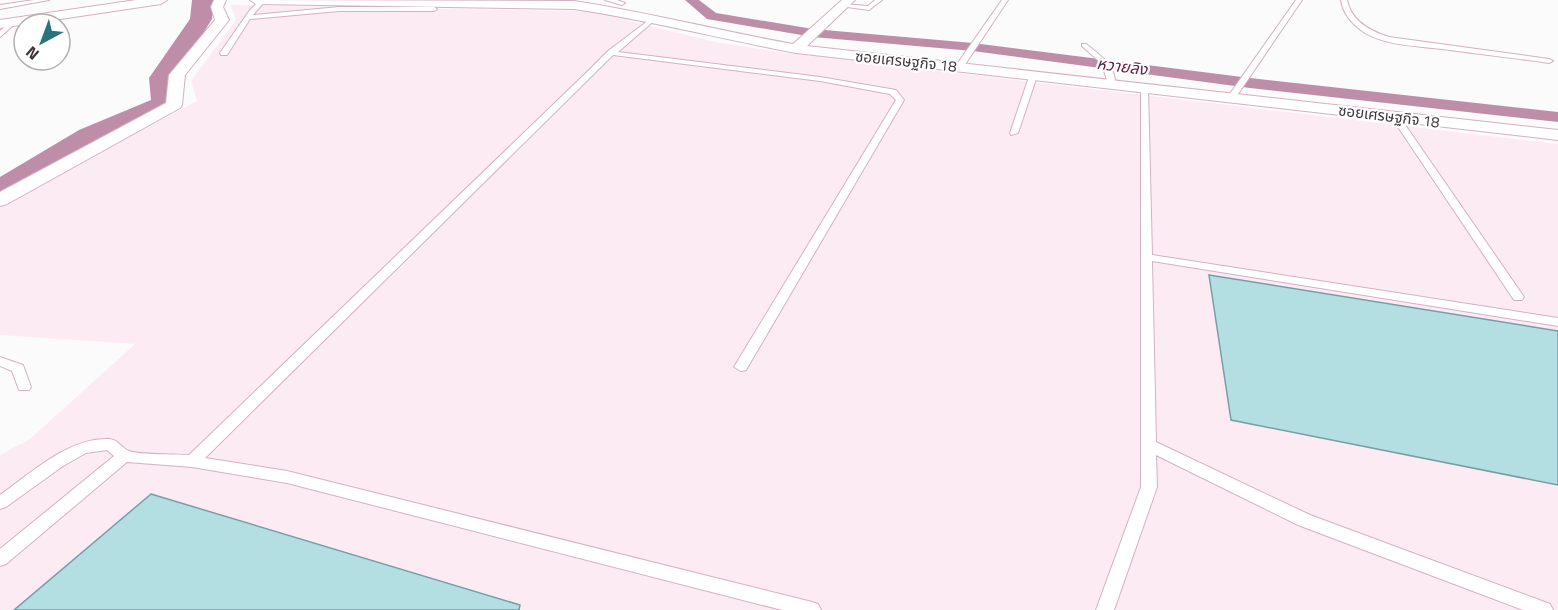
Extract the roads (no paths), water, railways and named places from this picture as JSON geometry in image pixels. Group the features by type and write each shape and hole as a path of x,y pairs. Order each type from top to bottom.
{"street":[{"path":"72,13 161,0"},
{"path":"0,200 174,105 177,75 222,20 217,7 220,0"},
{"name":"ซอยเศรษฐกิจ 18","path":"256,0 529,2 593,8 653,19 737,39 963,61 1033,76 1112,85 1235,92 1396,118 1558,135"},
{"path":"802,44 846,3"}],"lane":[{"path":"0,1 12,0"},
{"path":"0,7 46,0"},
{"path":"224,53 252,11 264,0"},
{"path":"608,0 622,3"},
{"path":"846,3 869,8 879,0"},
{"path":"963,61 1005,0"},
{"path":"1235,92 1299,0"},
{"path":"1344,0 1345,7 1352,18 1369,31 1385,37 1412,43 1549,61"},
{"path":"250,17 339,9 435,9"},
{"path":"192,461 611,53 653,19"},
{"path":"0,35 12,24"},
{"path":"1084,45 1102,57 1112,85"},
{"path":"611,53 840,82 893,92 900,100 741,367"},
{"path":"1014,133 1033,76"},
{"path":"1105,610 1149,487 1143,88"},
{"path":"1396,118 1518,297"},
{"path":"1146,257 1558,321"},
{"path":"0,361 18,368 24,387"},
{"path":"0,503 58,462 83,448 110,444 124,456 192,461 287,477 812,610"},
{"path":"1149,445 1304,520 1544,610"},
{"path":"0,559 124,456"}],"waterway":[{"path":"0,191 90,137 166,104 162,78 201,19 203,0"},
{"name":"หวายลิง","path":"691,0 712,16 813,33 973,47 1250,83 1558,117"}]}
